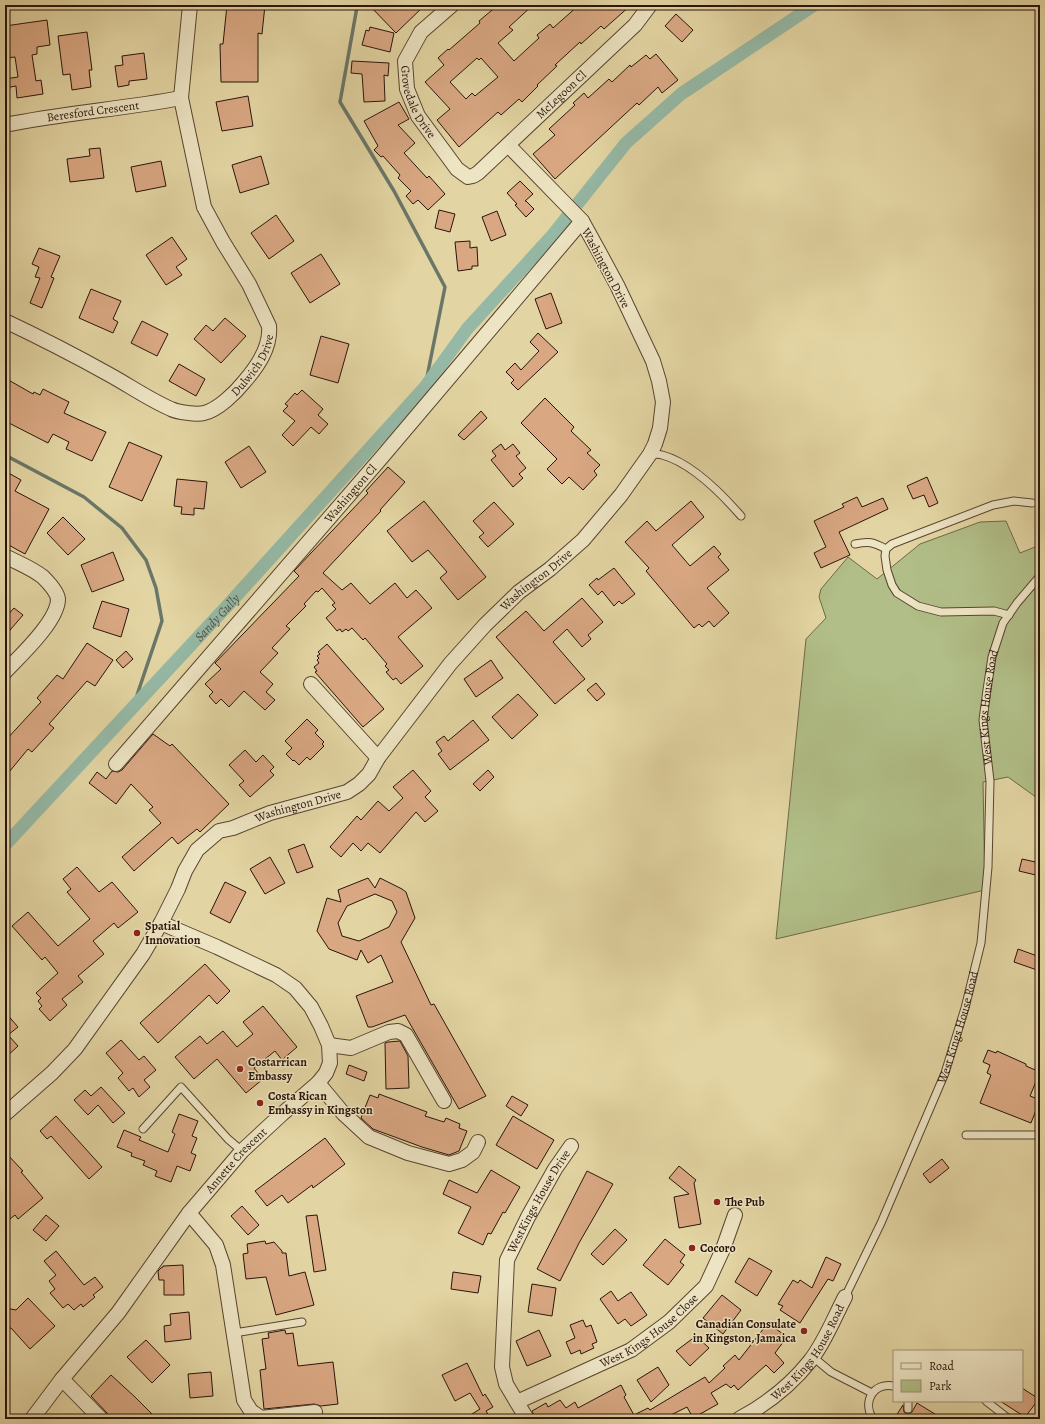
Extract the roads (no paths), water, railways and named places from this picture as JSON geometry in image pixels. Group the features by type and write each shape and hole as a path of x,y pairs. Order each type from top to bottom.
{"street":[{"name":"Dulwich Drive","path":"5,321 102,370 172,410 204,413 219,405 234,394 263,358 270,333 269,326 249,284 223,242 204,207 182,98 190,5"},
{"name":"Grovedale Drive","path":"452,5 421,32 405,61 407,89 418,116 457,169 468,177"},
{"name":"McLegoon Cl","path":"468,177 478,174 635,25 650,5"},
{"name":"Beresford Crescent","path":"5,126 55,117 147,105 182,98"},
{"name":"Washington Drive","path":"161,923 197,850 219,831 233,828 270,813 347,792 359,784 369,774 378,758 450,664 485,625 519,592 550,569 583,540 621,494 650,454 655,444 660,428 663,402 659,381 653,361 617,285 582,221 508,145"},
{"name":"Washington Cl","path":"116,764 382,457 582,221"},
{"path":"5,556 42,576 58,598 56,610 48,624 5,672"},
{"path":"311,684 378,758"},
{"path":"5,1114 52,1073 75,1049 143,954 161,923"},
{"name":"Annette Crescent","path":"32,1419 62,1379 118,1314 189,1213 242,1151 318,1083 326,1073 330,1063 329,1045 321,1026 311,1007 295,988 269,972 217,947 161,923"},
{"path":"329,1045 351,1048 389,1032 398,1031 406,1035 444,1101"},
{"path":"318,1083 343,1113 370,1137 408,1153 450,1164 462,1160 473,1152 478,1142"},
{"name":"WestKings House Drive","path":"527,1419 506,1384 502,1367 507,1260 528,1217 555,1169 571,1146"},
{"path":"189,1213 216,1245 224,1265 244,1400 251,1411 261,1418 315,1412"},
{"name":"West Kings House Close","path":"517,1402 631,1350 669,1322 706,1286 723,1249 735,1215"},
{"name":"West Kings House Road","path":"739,1419 751,1413 796,1377 813,1356 828,1332 845,1297"},
{"path":"62,1379 101,1419"}],"lane":[{"path":"650,454 662,455 687,467 706,480 728,500 741,516"},
{"path":"1009,615 994,611 941,612 918,606 897,593 886,570 884,556 886,549 892,544 993,505 1014,500 1032,503"},
{"path":"855,544 874,542 886,549"},
{"name":"West Kings House Road","path":"845,1297 881,1223 945,1072 965,1008 981,943 988,867 990,781 983,720 986,690 992,657 1003,623 1016,603 1040,576"},
{"path":"1032,585 1040,586"},
{"path":"143,1129 181,1087 228,1140 242,1151"},
{"path":"966,1135 1040,1135"},
{"path":"234,1333 302,1322"},
{"path":"813,1356 831,1372 872,1393"},
{"path":"873,1419 868,1409 868,1403 872,1393 881,1387 893,1386"},
{"path":"987,1402 1009,1419"}],"waterway":[{"path":"359,5 357,7 340,102 394,191 445,287 425,387"},
{"name":"Sandy Gully","path":"5,845 228,605 425,387 467,329 551,237 626,143 681,94 814,5"},
{"path":"5,455 84,497 122,528 146,560 156,588 162,621 133,707"}],"place":[{"name":"Spatial Innovation","path":"137,933"},
{"name":"Costarrican Embassy","path":"240,1069"},
{"name":"Costa Rican Embassy in Kingston","path":"260,1103"},
{"name":"The Pub","path":"717,1202"},
{"name":"Cocoro","path":"692,1248"},
{"name":"Canadian Consulate in Kingston, Jamaica","path":"804,1331"}]}
